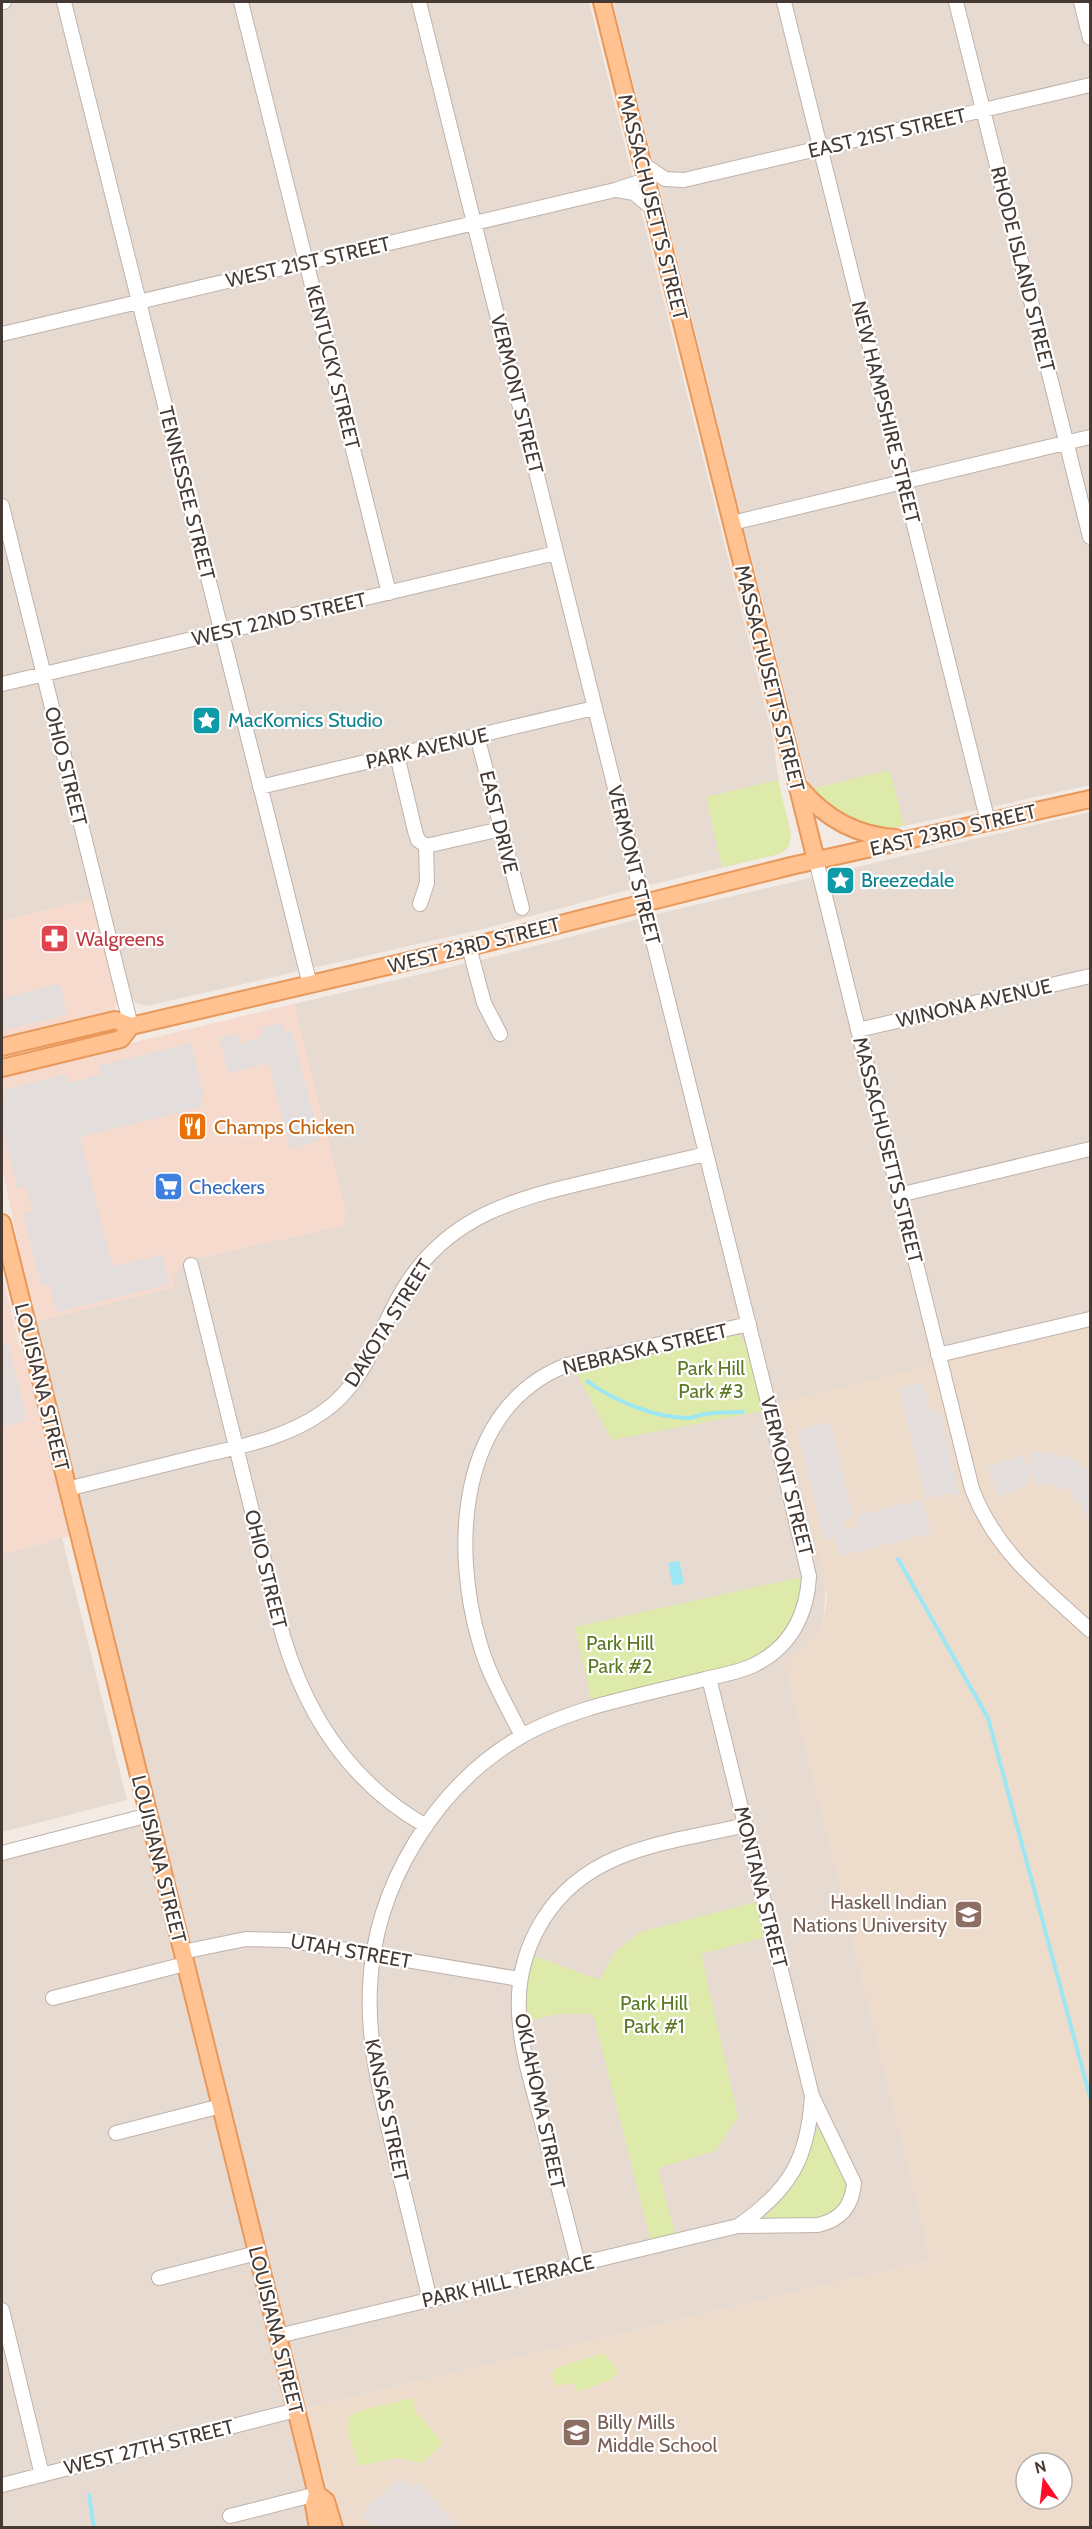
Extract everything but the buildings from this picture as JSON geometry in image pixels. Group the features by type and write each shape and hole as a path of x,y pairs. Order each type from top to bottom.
{"main road":[{"name":"MASSACHUSETTS STREET","path":"602,2 816,860"},
{"path":"797,783 815,805 848,827 876,836 912,839"},
{"name":"EAST 23RD STREET","path":"816,860 1090,799"},
{"name":"WEST 23RD STREET","path":"2,1047 115,1020 131,1026 310,985 816,860"},
{"name":"WEST 23RD STREET","path":"2,1068 121,1039 131,1026"},
{"name":"LOUISIANA STREET","path":"2,1223 317,2494 314,2505 318,2528"},
{"name":"LOUISIANA STREET","path":"317,2494 326,2501 334,2528"}],"street":[{"name":"TENNESSEE STREET","path":"64,2 310,985"},
{"name":"KENTUCKY STREET","path":"241,2 389,593"},
{"name":"VERMONT STREET","path":"419,2 808,1563 808,1593 799,1623 779,1648 755,1665 709,1678"},
{"name":"NEW HAMPSHIRE STREET","path":"784,2 988,822"},
{"name":"RHODE ISLAND STREET","path":"956,2 1090,537"},
{"path":"1081,2 1090,38"},
{"name":"EAST 21ST STREET","path":"646,178 684,180 1090,85"},
{"name":"WEST 21ST STREET","path":"2,334 615,190 646,178"},
{"name":"EAST 21ST STREET","path":"646,178 684,180"},
{"path":"615,190 634,193 654,210"},
{"path":"732,524 1090,437"},
{"name":"OHIO STREET","path":"2,506 131,1026"},
{"name":"WEST 22ND STREET","path":"2,684 556,553"},
{"name":"PARK AVENUE","path":"260,787 594,708"},
{"name":"EAST DRIVE","path":"477,736 522,908"},
{"path":"397,755 415,831 418,840 426,846 501,829"},
{"path":"420,904 427,883 426,846"},
{"name":"MASSACHUSETTS STREET","path":"816,860 964,1461 987,1524 1012,1557 1090,1630"},
{"path":"469,947 484,1003 500,1034"},
{"name":"WINONA AVENUE","path":"858,1030 1090,976"},
{"path":"899,1195 1090,1149"},
{"name":"DAKOTA STREET","path":"67,1489 236,1448 288,1432 322,1413 341,1398 362,1370 404,1288 415,1273 441,1243 478,1216 502,1204 533,1195 706,1154"},
{"name":"OHIO STREET","path":"190,1265 283,1636 304,1695 324,1730 356,1773 400,1812 426,1826"},
{"path":"939,1355 1090,1319"},
{"name":"NEBRASKA STREET","path":"522,1736 480,1646 468,1589 468,1510 480,1454 489,1434 512,1401 545,1373 567,1365 749,1324"},
{"name":"KANSAS STREET","path":"430,2300 375,2068 369,2015 373,1955 391,1891 426,1826 464,1781 522,1736 589,1709 709,1678"},
{"name":"MONTANA STREET","path":"709,1678 812,2096 854,2183 853,2197 845,2210"},
{"path":"2,1853 149,1815"},
{"name":"OKLAHOMA STREET","path":"578,2265 523,2046 518,2001 519,1979 540,1922 552,1906 583,1877 630,1853 746,1825"},
{"name":"UTAH STREET","path":"53,1998 184,1958 227,1941 268,1939 519,1979"},
{"name":"MONTANA STREET","path":"803,2151 810,2120 812,2096"},
{"path":"116,2133 221,2106"},
{"name":"PARK HILL TERRACE","path":"738,2226 758,2212 782,2189 797,2166 803,2151"},
{"name":"PARK HILL TERRACE","path":"278,2336 738,2226 818,2225 831,2222 845,2210"},
{"path":"159,2278 257,2253"},
{"path":"2,2316 42,2475"},
{"name":"WEST 27TH STREET","path":"2,2485 296,2409"},
{"path":"230,2516 317,2494"}],"shaded area":[{"path":"2,2 589,2 773,738 780,792 791,834 787,849 779,854 621,892 479,930 147,1006 135,1003 131,997 106,896 2,921"},
{"path":"613,2 1090,2 1090,785 891,829 880,829 814,795 806,776"},
{"path":"1090,812 1090,1326 957,1357 826,1586 823,1621 817,1633 785,1663 931,2260 304,2408 34,1322 175,1287 172,1278 185,1261 346,1225 342,1212 346,1211 294,1004 489,958 665,912"},
{"path":"92,899 117,1001 114,1011 110,1014 2,1040 2,921"},
{"path":"60,984 67,1015 2,1030 2,998"},
{"path":"294,1004 346,1211 342,1212 346,1225 185,1261 172,1278 175,1287 34,1322 2,1166 2,1074"},
{"path":"281,1023 284,1032 292,1030 320,1141 290,1149 269,1063 228,1073 219,1038 237,1034 240,1043 262,1037 260,1028"},
{"path":"191,1043 204,1098 201,1099 202,1107 80,1137 112,1266 162,1255 170,1284 56,1312 50,1284 41,1286 23,1214 32,1211 26,1186 17,1188 2,1125 2,1100 5,1098 3,1090 66,1074 68,1083 100,1075 98,1066"},
{"path":"2,1273 19,1345 25,1352 71,1536 2,1554"},
{"name":"Haskell Indian Nations University","path":"1090,1326 1090,2527 339,2527 304,2408 931,2260 785,1663 817,1633 823,1621 827,1601 826,1586 780,1402"},
{"path":"8,1344 27,1420 2,1427 2,1346"},
{"path":"923,1382 930,1411 941,1413 960,1497 950,1493 926,1499 899,1388"},
{"path":"826,1422 831,1425 853,1516 842,1519 844,1525 850,1528 859,1526 856,1516 923,1499 931,1533 839,1556 834,1537 824,1540 797,1430"},
{"path":"1044,1452 1070,1458 1090,1471 1090,1520 1081,1505 1070,1494 1075,1487 1071,1484 1065,1491 1051,1485 1035,1484 1033,1475 1028,1475 1029,1485 999,1497 987,1468 1023,1454 1025,1464 1031,1462 1029,1453"},
{"path":"62,1538 127,1800 2,1832 2,1554"},
{"path":"149,1815 318,2527 2,2527 2,1853"},
{"path":"401,2477 412,2488 418,2483 459,2527 374,2527 361,2514"}],"green space":[{"path":"890,770 904,826 879,829 837,816 811,789"},
{"path":"778,780 791,834 789,846 779,854 722,867 706,797"},
{"name":"Park Hill Park #3","path":"731,1334 741,1337 746,1345 763,1411 612,1440 575,1370"},
{"name":"Park Hill Park #2","path":"802,1577 799,1597 788,1626 768,1650 754,1658 711,1672 591,1699 575,1627"},
{"name":"Park Hill Park #1","path":"757,1902 766,1937 701,1954 738,2117 715,2151 658,2168 675,2235 651,2241 593,2014 557,2014 525,2022 526,1987 532,1955 599,1980 615,1952 640,1932"},
{"path":"820,2128 847,2182 847,2193 837,2211 820,2219 762,2220 785,2196 798,2176 809,2156 815,2131"},
{"path":"604,2353 619,2372 608,2381 577,2392 575,2383 556,2386 551,2374 556,2368"},
{"path":"413,2398 415,2411 443,2443 422,2463 398,2458 359,2466 348,2432 349,2418 358,2411"}],"water":[{"path":"679,1561 684,1583 673,1586 668,1563"}],"waterway":[{"path":"587,1381 634,1407 662,1415 688,1418 711,1413 743,1412"},
{"path":"898,1559 988,1718 1090,2097"},
{"path":"89,2495 94,2528"}],"place":[{"name":"MacKomics Studio","path":"207,720"},
{"name":"Breezedale","path":"840,880"},
{"name":"Walgreens","path":"55,939"},
{"name":"Champs Chicken","path":"193,1127"},
{"name":"Checkers","path":"168,1187"},
{"name":"Haskell Indian Nations University","path":"968,1914"},
{"name":"Billy Mills Middle School","path":"576,2433"}]}
